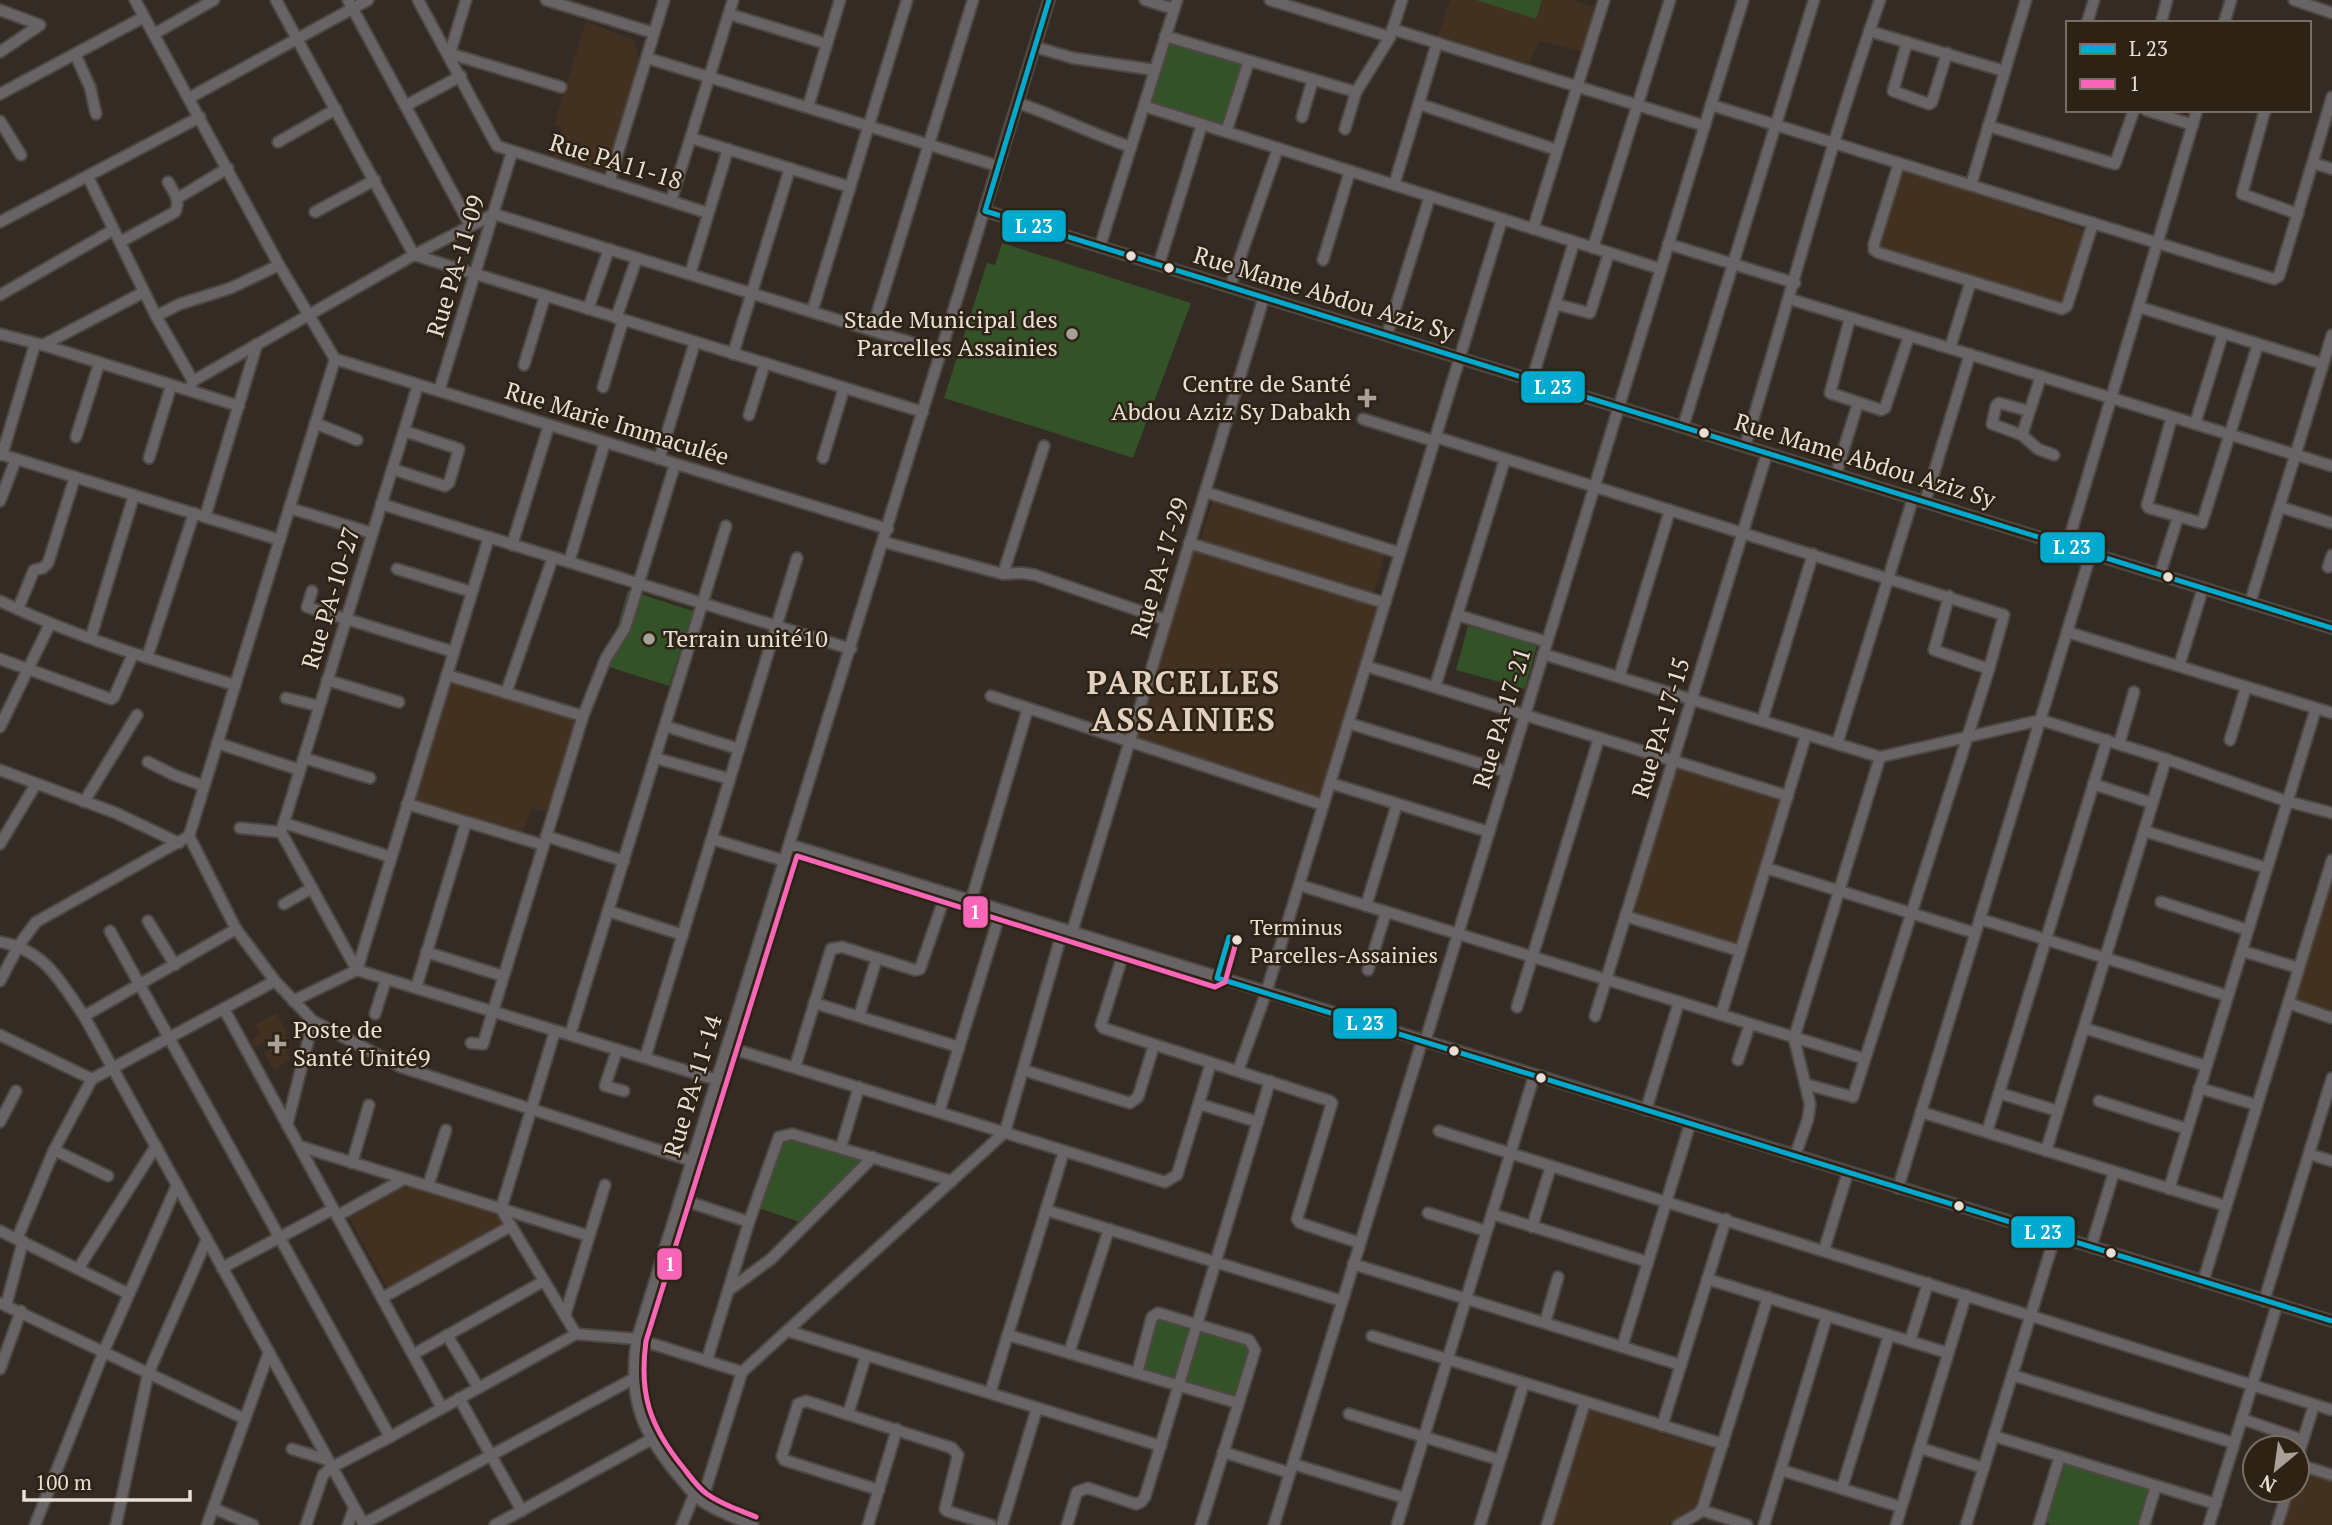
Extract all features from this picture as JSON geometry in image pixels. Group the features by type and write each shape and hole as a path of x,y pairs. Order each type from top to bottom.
{"street":[{"path":"0,981 19,945 36,922 189,836 335,359 279,265 135,0"},
{"path":"154,34 214,0"},
{"path":"276,0 414,255 923,412"},
{"path":"189,98 298,39 350,5 368,0"},
{"path":"418,0 449,53 495,144 512,152"},
{"path":"449,53 466,0"},
{"path":"546,0 654,33"},
{"path":"609,182 664,0"},
{"path":"671,201 733,0"},
{"path":"807,107 840,0"},
{"path":"812,312 907,0"},
{"path":"872,330 973,0"},
{"name":"Rue PA-11-14","path":"698,1498 650,1440 636,1404 633,1379 637,1339 1049,0"},
{"path":"1100,246 1175,4 1145,0"},
{"path":"1270,0 1437,43 1705,125"},
{"path":"1345,129 1356,92 1391,33 1402,0"},
{"path":"1533,229 1604,0"},
{"path":"1593,248 1670,0"},
{"path":"1684,427 1814,0"},
{"path":"1745,446 1795,283 1833,143 1880,0"},
{"path":"1970,185 2026,0"},
{"path":"2088,21 2094,0"},
{"path":"2162,21 2167,0"},
{"path":"2225,21 2231,0"},
{"path":"2294,0 2332,13"},
{"name":"Rue PA-17-21","path":"1274,1525 1619,407 1711,105 1739,1"},
{"path":"350,5 470,225"},
{"path":"0,10 40,25 0,52"},
{"path":"729,13 827,44"},
{"path":"0,94 144,17"},
{"path":"1870,31 2004,71"},
{"path":"1165,36 1356,92"},
{"path":"1907,42 1892,91 1929,104 1932,102 1947,53"},
{"path":"1394,185 1437,43"},
{"path":"1035,47 1073,58 1155,70"},
{"path":"449,53 561,87"},
{"path":"75,54 90,87 96,114"},
{"path":"647,58 998,166"},
{"path":"1227,132 1249,61"},
{"path":"405,106 461,76"},
{"path":"1302,117 1313,79"},
{"path":"1711,105 2277,279 2332,97"},
{"path":"1018,103 1131,147"},
{"path":"1419,104 1557,150"},
{"path":"1144,106 1661,269"},
{"path":"278,142 336,109"},
{"path":"1988,126 2115,164 2133,112"},
{"path":"2152,112 2193,125"},
{"path":"2067,546 2196,112"},
{"path":"2264,112 2242,194 2298,214"},
{"path":"0,222 200,117"},
{"path":"0,121 21,155"},
{"path":"1159,264 1202,124"},
{"path":"691,138 850,187"},
{"path":"1230,286 1278,148"},
{"path":"690,274 728,149"},
{"name":"Rue PA11-18","path":"512,152 708,213"},
{"name":"Rue PA-11-09","path":"439,391 512,152"},
{"path":"1899,163 1874,250 1879,253 2064,308 2093,223"},
{"path":"2313,163 2332,169"},
{"path":"733,354 790,168"},
{"path":"177,198 228,169"},
{"path":"1323,260 1350,171"},
{"path":"88,177 192,386"},
{"path":"316,212 375,180"},
{"path":"120,242 175,212 177,198 168,182"},
{"path":"1387,335 1430,196"},
{"name":"Rue Mame Abdou Aziz Sy","path":"985,211 2332,628"},
{"path":"192,386 309,314 494,214 942,352"},
{"path":"1238,1071 1266,993 1502,219"},
{"path":"0,295 113,230"},
{"path":"1532,380 1574,242"},
{"path":"1668,244 1795,283"},
{"path":"588,309 609,249"},
{"path":"1555,304 1590,313 1609,253"},
{"path":"603,387 637,258"},
{"path":"156,316 180,304 231,288 279,265"},
{"path":"1950,348 1971,281"},
{"path":"145,292 39,345 1,454 280,540"},
{"path":"524,365 545,296"},
{"name":"Rue PA-17-29","path":"1005,1132 1129,741 1264,297"},
{"path":"1790,299 2332,466"},
{"path":"2139,307 2323,364"},
{"path":"1850,318 1829,390 1833,396 1881,410 1885,408 1909,336"},
{"path":"2195,424 2223,333"},
{"path":"0,334 171,386 192,386 239,406"},
{"path":"2250,603 2332,335"},
{"path":"659,459 695,342"},
{"path":"147,658 239,406 257,344"},
{"path":"2172,417 2147,505 2199,523 2204,519 2258,344"},
{"path":"1925,502 1970,354"},
{"name":"Rue Marie Immaculée","path":"335,359 888,530"},
{"path":"749,415 765,363"},
{"path":"76,437 99,364"},
{"path":"2022,435 2040,376"},
{"name":"Rue PA-10-27","path":"282,827 418,384"},
{"path":"149,457 171,386"},
{"path":"823,458 844,388"},
{"path":"1836,474 1858,403"},
{"path":"2029,411 1999,403 1992,424 2022,435 2038,449 2054,455"},
{"path":"1363,419 1594,486 2004,615 1853,1097 1805,1084"},
{"path":"315,423 357,440"},
{"path":"512,545 549,425"},
{"path":"392,469 445,486 449,483 459,449 404,430"},
{"path":"569,562 605,442"},
{"path":"1003,574 1044,446"},
{"name":"Rue PA-17-15","path":"1595,1016 1767,453"},
{"path":"0,501 16,459"},
{"path":"1435,687 1505,459"},
{"path":"471,1043 483,1044 583,716 606,658 625,628 675,464"},
{"path":"18,609 34,570 48,564 75,477"},
{"path":"1205,492 1400,553"},
{"path":"91,637 134,495"},
{"path":"1837,744 1913,498"},
{"path":"381,504 851,649"},
{"path":"2280,507 2332,523"},
{"path":"289,508 372,533"},
{"path":"1619,677 1670,510"},
{"path":"2160,575 2178,517"},
{"path":"570,1035 726,526"},
{"path":"357,970 489,537"},
{"path":"884,542 1003,574 1035,575 1166,620"},
{"path":"1189,542 1385,603"},
{"path":"1898,1188 2091,553"},
{"path":"1762,721 1814,554"},
{"path":"2328,567 2332,555"},
{"path":"506,692 553,557"},
{"path":"645,1058 797,558"},
{"path":"397,569 472,592"},
{"path":"2179,666 2203,588"},
{"path":"312,592 307,607 454,652"},
{"path":"1949,596 1934,650 1989,669"},
{"path":"0,601 50,624 133,654 235,685"},
{"path":"1457,615 1619,677 1880,757 2040,720 2166,759 2286,801 2332,813"},
{"path":"0,727 4,708 50,624"},
{"path":"2067,632 2323,710"},
{"path":"0,659 111,699 133,654"},
{"path":"1366,666 1788,796"},
{"path":"447,674 583,716"},
{"path":"327,680 399,702"},
{"path":"2230,740 2246,687"},
{"path":"2119,744 2134,692"},
{"path":"991,696 1323,805"},
{"path":"286,698 319,706"},
{"path":"2169,1189 2286,801 2323,710 2332,702"},
{"path":"971,901 1028,708"},
{"path":"84,802 137,715"},
{"path":"1348,723 1507,772"},
{"path":"665,726 739,749"},
{"path":"1721,1015 1806,735"},
{"path":"1517,1007 1599,737"},
{"path":"1987,1132 2106,740"},
{"path":"217,743 300,770"},
{"path":"1795,1156 1810,1112 1794,1038 1880,757"},
{"path":"304,758 370,778"},
{"path":"655,758 730,779"},
{"path":"2046,1151 2166,759"},
{"path":"148,762 204,786"},
{"path":"0,770 116,813 178,843"},
{"path":"1330,783 1489,832"},
{"path":"0,844 36,784"},
{"path":"2093,784 2152,803"},
{"path":"407,804 466,822 624,861"},
{"path":"1366,906 1397,804"},
{"path":"416,988 466,822"},
{"path":"240,828 282,827 391,857"},
{"path":"282,827 357,970"},
{"path":"2144,831 2267,868"},
{"path":"189,836 236,929 275,981 313,1021 401,1067 692,1161"},
{"path":"712,839 785,861"},
{"path":"791,845 2332,1321"},
{"path":"2203,1282 2332,863"},
{"path":"1766,868 1975,933"},
{"path":"1299,885 1865,1059"},
{"path":"284,904 312,888"},
{"path":"795,1068 831,949 842,947 915,970 920,969 946,893"},
{"path":"2161,902 2248,930"},
{"path":"939,1112 1001,910"},
{"path":"608,911 682,934"},
{"path":"1368,970 1386,912"},
{"path":"1625,916 1740,951"},
{"path":"1980,919 2228,996"},
{"path":"148,921 174,964"},
{"path":"84,1016 236,929"},
{"path":"110,931 390,1437"},
{"path":"0,942 19,945 52,970 84,1016 363,1525 633,1379"},
{"path":"1125,948 1101,1025 1105,1030 1327,1099 1332,1103 1298,1222 1360,1243"},
{"path":"2242,951 2299,968"},
{"path":"426,953 503,976"},
{"path":"859,1016 877,958"},
{"path":"293,1001 357,970 717,1080"},
{"path":"375,1014 386,979"},
{"path":"245,1419 3,1304 20,1240 54,1150 92,1079 275,981"},
{"path":"1646,1110 1679,1002"},
{"path":"814,1003 959,1047"},
{"path":"2288,1003 2332,1018"},
{"path":"224,1009 442,1408"},
{"path":"287,1125 313,1021"},
{"path":"1738,1060 1749,1024"},
{"path":"2084,1028 2206,1066"},
{"path":"555,1031 500,1209 576,1334"},
{"path":"0,1035 92,1079"},
{"path":"1023,1070 1130,1103 1138,1097 1154,1045"},
{"path":"727,1047 1165,1182 1177,1175 1211,1063"},
{"path":"617,1049 605,1086 624,1091"},
{"path":"1397,1525 1534,1076"},
{"path":"2264,1301 2332,1078"},
{"path":"1067,1525 1077,1492 1083,1489 1088,1488 1136,1504 1145,1497 1270,1081"},
{"path":"841,1147 859,1087"},
{"path":"2200,1088 2257,1105"},
{"path":"0,1122 16,1091"},
{"path":"1999,1093 2058,1111"},
{"path":"2099,1101 2187,1129"},
{"path":"1199,1104 1258,1122"},
{"path":"352,1163 369,1105"},
{"path":"1921,1112 2226,1206"},
{"path":"1622,1347 1690,1124"},
{"path":"428,1186 446,1130"},
{"path":"1439,1131 2332,1410"},
{"path":"681,1525 698,1498 742,1373 1005,1132"},
{"path":"707,1360 749,1222 779,1137 792,1134 952,1181"},
{"path":"78,1269 156,1146"},
{"path":"299,1146 589,1236"},
{"path":"54,1150 108,1176"},
{"path":"990,1393 1064,1150"},
{"path":"2309,1154 2332,1161"},
{"path":"729,1290 771,1259 873,1157"},
{"path":"1532,1227 1552,1166"},
{"path":"1824,1250 1849,1172"},
{"path":"2091,1247 2114,1172"},
{"path":"222,1268 279,1237 404,1179"},
{"path":"35,1525 104,1351 177,1185"},
{"path":"565,1315 605,1185"},
{"path":"680,1199 749,1222"},
{"path":"1046,1210 1342,1301"},
{"path":"1428,1213 1486,1231"},
{"path":"1492,1214 1648,1262"},
{"path":"1662,1426 1726,1219"},
{"path":"382,1298 511,1226"},
{"path":"1069,1353 1109,1229"},
{"path":"0,1231 129,1294"},
{"path":"1966,1525 2055,1236"},
{"path":"116,1525 148,1374 207,1239"},
{"path":"1353,1264 1681,1365"},
{"path":"1545,1323 1558,1277"},
{"path":"1707,1279 1948,1353"},
{"path":"414,1354 544,1281"},
{"path":"1910,1341 1928,1283"},
{"path":"1896,1525 1966,1295"},
{"path":"1678,1525 1701,1510 1768,1297"},
{"path":"2209,1525 2277,1304"},
{"path":"0,1369 3,1353 21,1311"},
{"path":"1137,1373 1155,1314 1158,1313 1249,1340 1253,1345 1255,1350 1201,1525"},
{"path":"1763,1525 1827,1316"},
{"path":"788,1331 1161,1446"},
{"path":"306,1525 323,1475 330,1463 390,1437 576,1334 637,1339 742,1373"},
{"path":"447,1335 478,1387"},
{"path":"1007,1335 1238,1403"},
{"path":"1842,1488 1889,1335"},
{"path":"1372,1336 1723,1444"},
{"path":"207,1525 269,1352"},
{"path":"848,1414 866,1355"},
{"path":"2012,1375 2234,1443"},
{"path":"1480,1525 1524,1383"},
{"path":"459,1398 522,1511"},
{"path":"878,1490 787,1462 782,1456 798,1404 801,1402 848,1414 952,1448 958,1455 945,1509 991,1525"},
{"path":"1547,1525 1585,1402"},
{"path":"2305,1434 2314,1405"},
{"path":"1002,1525 1037,1408"},
{"path":"1349,1414 1500,1460"},
{"path":"2242,1419 2286,1434"},
{"path":"868,1525 897,1429"},
{"path":"1994,1436 2216,1504"},
{"path":"495,1525 650,1440"},
{"path":"1920,1448 1984,1468"},
{"path":"292,1449 330,1463"},
{"path":"1223,1452 1405,1498"},
{"path":"2039,1525 2060,1456"},
{"path":"2311,1467 2332,1475"},
{"path":"1781,1470 1901,1507"},
{"path":"2144,1525 2156,1486"},
{"path":"698,1498 727,1515 753,1525"},
{"path":"2277,1525 2284,1504"},
{"path":"348,1525 354,1507"},
{"path":"213,1508 253,1525"},
{"path":"1701,1510 1747,1525"}],"shaded area":[{"path":"1450,0 1573,0 1598,8 1583,52 1539,41 1529,64 1438,36"},
{"path":"586,21 633,40 640,62 607,172 553,156 562,127 554,124"},
{"path":"1902,170 2085,230 2063,305 1880,247"},
{"path":"1213,501 1385,555 1373,595 1200,540"},
{"path":"1192,547 1379,608 1319,797 1133,738"},
{"path":"448,679 576,719 548,812 531,808 523,835 411,800"},
{"path":"1678,767 1782,800 1735,944 1632,913"},
{"path":"2332,879 2332,1011 2296,1000"},
{"name":"Poste de Santé Unité9","path":"276,1013 288,1033 285,1035 285,1041 290,1060 274,1070 264,1053 270,1049 266,1042 255,1047 251,1040 260,1034 255,1025"},
{"path":"410,1184 493,1211 503,1225 387,1288 349,1218"},
{"path":"1588,1410 1715,1450 1697,1505 1688,1515 1667,1525 1553,1525"},
{"path":"2311,1473 2332,1480 2332,1525 2284,1525 2290,1504 2311,1504"}],"green space":[{"path":"1476,0 1542,0 1536,19"},
{"path":"1171,41 1245,64 1225,129 1151,106"},
{"name":"Stade Municipal des Parcelles Assainies","path":"1002,243 1191,303 1133,458 944,398 987,263 995,265"},
{"name":"Terrain unité10","path":"628,590 693,611 669,686 606,666"},
{"path":"1468,626 1537,645 1525,689 1456,670"},
{"path":"783,1137 864,1160 803,1223 758,1208"},
{"path":"1152,1315 1252,1346 1236,1400 1135,1368"},
{"path":"2062,1462 2151,1490 2140,1525 2051,1525 2043,1522"}],"transit line":[{"path":"1049,0 985,211 2332,628"},
{"name":"1","path":"756,1517 707,1494 671,1451 649,1408 644,1360 646,1341 797,856 1215,987 1225,982 1237,939"},
{"path":"1229,937 1217,978 2332,1321"}],"place":[{"name":"Stade Municipal des Parcelles Assainies","path":"1072,334"},
{"name":"Centre de Santé Abdou Aziz Sy Dabakh","path":"1367,398"},
{"name":"Terrain unité10","path":"649,639"},
{"name":"Terminus Parcelles-Assainies","path":"1237,940"},
{"name":"Poste de Santé Unité9","path":"277,1044"}],"district":[{"name":"PARCELLES ASSAINIES","path":"1184,702"}]}
